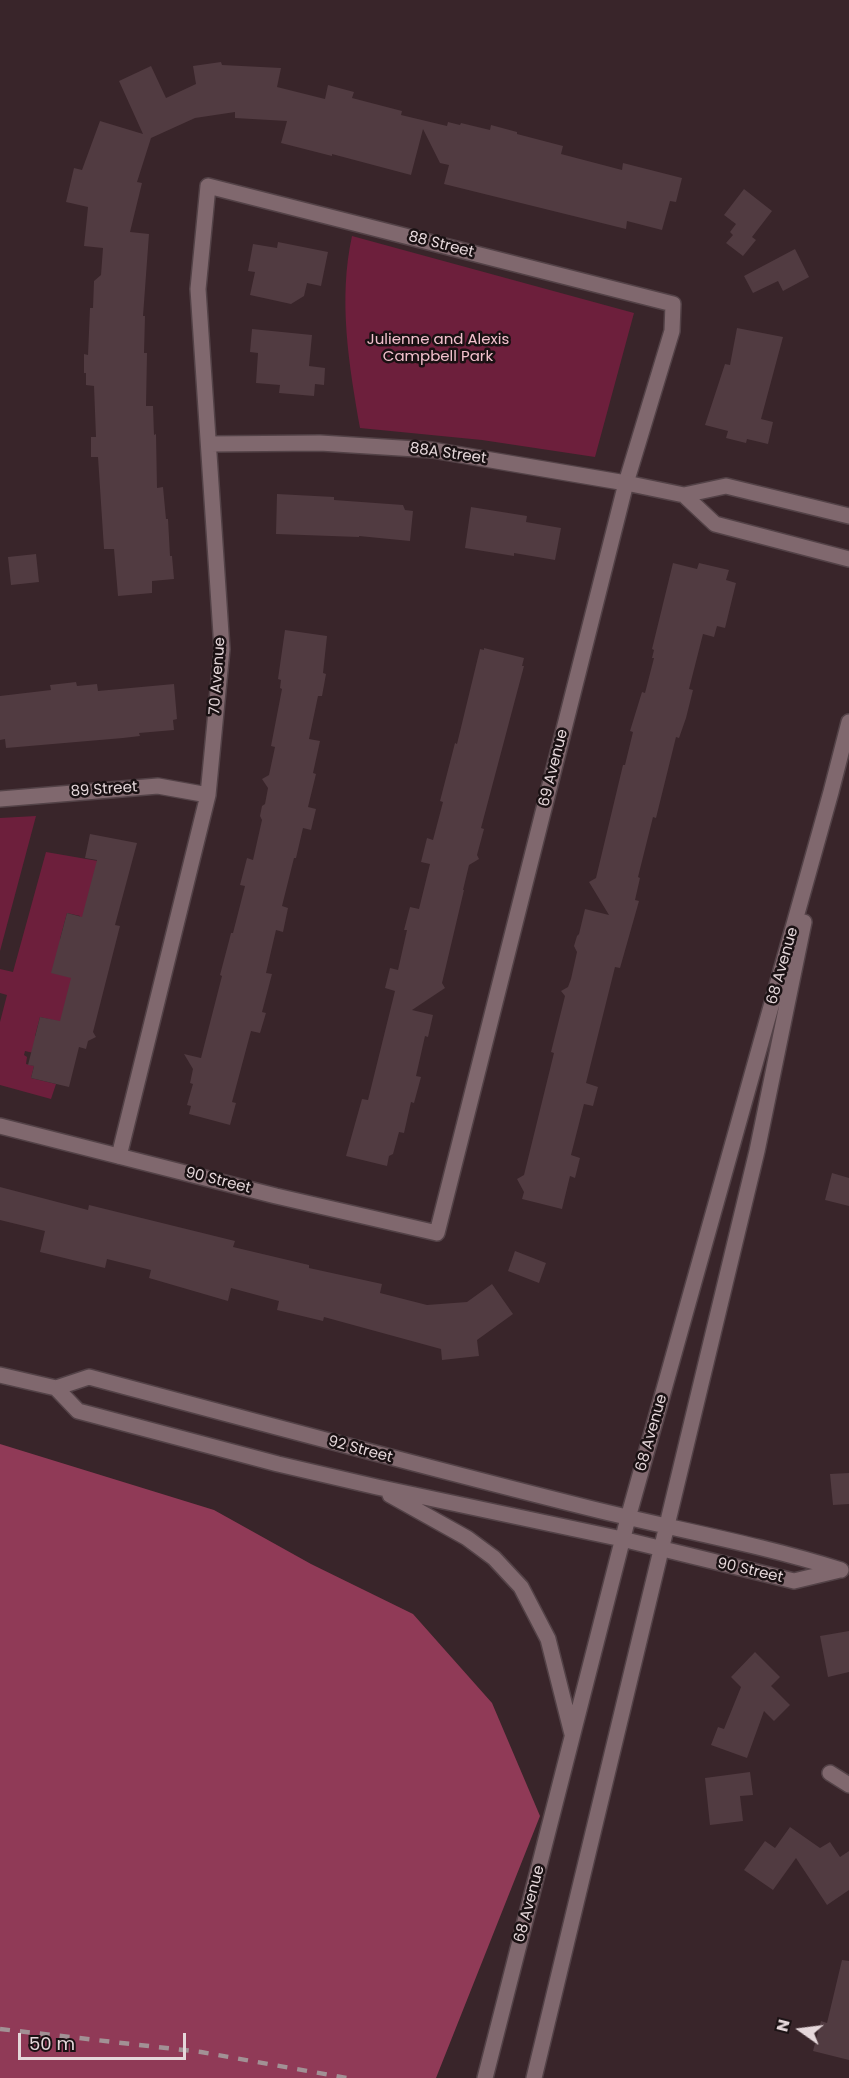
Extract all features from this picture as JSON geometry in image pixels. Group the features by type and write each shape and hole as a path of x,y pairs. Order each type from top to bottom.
{"street":[{"name":"88 Street","path":"208,186 674,304"},
{"name":"70 Avenue","path":"119,1156 207,795 222,649 198,289 208,186"},
{"name":"69 Avenue","path":"437,1233 627,483 672,332 674,304"},
{"name":"88A Street","path":"209,444 321,443 432,450 684,495 726,486 849,516"},
{"path":"684,495 715,524 849,559"},
{"name":"68 Avenue","path":"485,2078 622,1539 849,722"},
{"name":"89 Street","path":"0,799 158,786 207,795"},
{"name":"68 Avenue","path":"534,2078 757,1151 831,792"},
{"name":"90 Street","path":"0,1126 276,1196 437,1233"},
{"path":"0,1375 56,1388"},
{"name":"92 Street","path":"660,1549 278,1464 78,1411 56,1388 89,1377 403,1461 666,1526"},
{"path":"376,1487 467,1538 494,1558 521,1587 548,1640 573,1737"},
{"name":"90 Street","path":"666,1526 845,1569"},
{"name":"90 Street","path":"660,1549 794,1581 845,1569"},
{"path":"830,1773 849,1785"}],"green space":[{"name":"Julienne and Alexis Campbell Park","path":"352,236 634,313 595,457 482,440 360,428 349,356 345,308"},
{"path":"36,816 0,951 0,818"},
{"path":"46,852 98,861 110,900 80,920 80,916 67,913 60,939 72,974 73,1025 40,1017 35,1036 64,1060 25,1051 26,1064 34,1066 31,1078 56,1084 51,1099 0,1085 0,1022 7,995 0,993 0,969 13,972"}],"shaded area":[{"path":"0,1444 214,1510 311,1564 413,1614 492,1703 540,1816 436,2078 0,2078"}],"building":[{"path":"221,62 222,65 281,68 277,87 325,99 328,85 354,92 352,98 402,111 401,115 447,126 448,122 460,125 461,123 490,130 491,125 563,146 561,154 622,170 623,163 682,178 676,202 670,201 662,230 627,221 626,229 444,184 449,165 440,163 423,129 411,175 281,143 287,121 235,118 235,112 195,118 151,138 137,182 142,183 130,232 149,234 143,316 145,316 144,353 147,353 146,406 153,406 157,488 163,487 174,579 152,581 152,593 118,596 114,549 104,549 98,457 91,457 91,437 96,437 94,386 86,385 86,373 84,373 84,354 88,355 90,308 93,308 94,281 101,275 103,248 84,246 88,207 66,202 74,168 82,170 100,121 143,134 119,81 151,66 166,98 196,84 193,66"},
{"path":"744,189 772,211 752,237 756,240 743,256 726,243 733,235 730,232 736,224 724,215"},
{"path":"278,242 328,252 321,286 307,283 304,296 291,304 250,295 255,272 248,271 253,244 277,248"},
{"path":"795,249 809,277 783,291 778,281 753,293 744,276"},
{"path":"737,328 783,337 761,419 773,422 768,444 747,439 746,443 726,438 728,431 705,425 725,364 730,365"},
{"path":"252,329 312,335 309,366 325,368 324,385 315,384 314,396 279,393 280,385 256,383 258,353 250,352"},
{"path":"277,494 334,497 334,500 403,505 405,510 413,511 410,541 359,536 276,534"},
{"path":"471,507 527,516 526,522 561,528 555,560 465,548"},
{"path":"36,554 39,582 11,585 8,557"},
{"path":"673,563 697,569 699,563 729,570 726,580 736,583 725,628 717,626 714,637 703,634 689,689 693,690 686,718 679,738 676,737 656,818 653,817 638,877 640,878 635,900 639,901 620,968 615,967 586,1083 598,1087 593,1106 584,1104 571,1155 580,1158 575,1178 570,1176 562,1209 522,1199 524,1192 517,1179 524,1175 554,1053 551,1052 565,996 561,991 568,987 571,979 577,952 574,946 585,909 609,915 589,882 596,878 633,732 630,731 642,692 645,693 654,658 652,658 654,650 652,649"},
{"path":"285,630 327,636 323,673 326,674 322,696 318,696 309,739 320,741 313,773 316,774 308,807 316,809 311,830 303,828 296,858 294,858 282,906 288,908 283,932 276,930 266,973 272,974 262,1012 266,1013 260,1033 251,1031 232,1102 236,1103 230,1125 189,1114 191,1106 187,1105 193,1084 190,1083 193,1069 184,1054 201,1058 222,976 220,975 245,886 240,885 247,858 253,860 262,820 260,816 262,806 265,804 268,788 262,779 269,775 275,747 271,746 282,689 280,688 281,680 278,679"},
{"path":"484,648 524,658 522,666 524,666 481,828 484,829 477,855 479,859 469,865 442,983 445,988 412,1010 433,1015 428,1037 425,1036 416,1076 421,1077 414,1103 411,1102 404,1133 399,1132 387,1166 346,1156 362,1099 368,1100 395,991 385,988 390,968 398,970 410,907 419,909 430,864 421,862 427,838 433,840 455,743 457,744 480,649 484,650"},
{"path":"76,682 77,686 97,684 98,691 174,684 177,719 173,720 174,730 139,733 140,736 123,738 6,748 5,739 0,740 0,696 51,690 50,685"},
{"path":"90,834 137,843 115,925 120,926 93,1032 96,1037 88,1041 86,1049 79,1047 69,1087 31,1078 34,1066 28,1065 40,1017 60,1021 71,978 51,973 67,913 82,917 97,860 85,858"},
{"path":"832,1173 849,1178 849,1206 825,1200"},
{"path":"0,1187 88,1210 89,1205 235,1241 233,1247 309,1265 309,1268 382,1284 380,1293 427,1305 467,1302 492,1284 513,1314 477,1340 479,1356 442,1360 441,1349 324,1317 323,1321 277,1310 279,1301 231,1288 228,1301 149,1278 151,1270 107,1259 105,1268 40,1252 45,1231 0,1220"},
{"path":"515,1251 546,1263 539,1283 508,1271"},
{"path":"849,1473 849,1504 833,1505 830,1474"},
{"path":"849,1631 849,1672 828,1677 820,1636"},
{"path":"755,1652 780,1677 771,1686 790,1705 774,1721 764,1711 747,1758 711,1745 718,1727 724,1729 741,1687 731,1677"},
{"path":"750,1772 753,1795 740,1796 743,1821 710,1825 705,1778"},
{"path":"790,1827 820,1848 830,1842 840,1857 849,1851 849,1890 827,1905 796,1858 773,1890 744,1870 765,1841 775,1848"},
{"path":"842,1960 849,1961 849,2060 813,2051 821,2021 827,2023"}],"railway":[{"path":"0,2029 201,2052 347,2078"}]}
